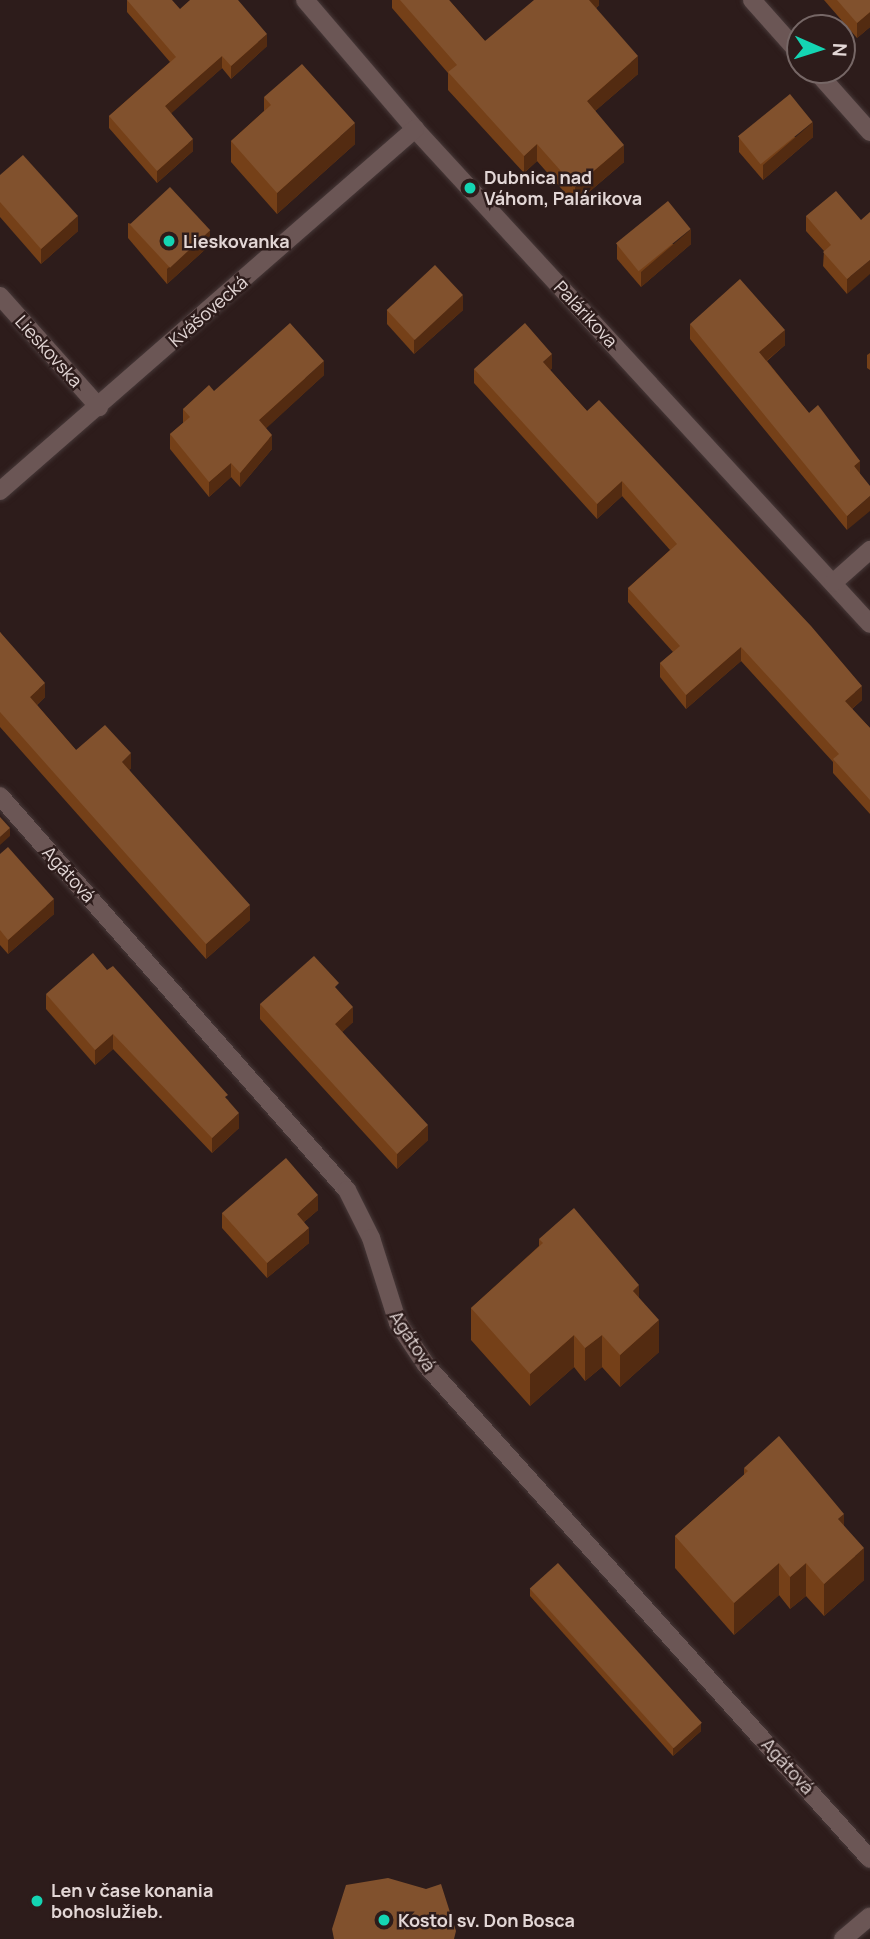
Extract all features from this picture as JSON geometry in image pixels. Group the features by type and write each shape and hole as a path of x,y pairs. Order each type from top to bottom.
{"street":[{"name":"Palárikova","path":"305,0 415,129 870,624"},
{"path":"752,0 786,38"},
{"path":"827,84 870,132"},
{"name":"Kvášovecká","path":"0,491 415,129"},
{"name":"Lieskovska","path":"0,296 99,407"},
{"path":"833,583 870,550"},
{"name":"Agátová","path":"0,796 347,1190 371,1238 398,1323 426,1365 870,1859"},
{"path":"843,1939 870,1916"}],"building":[{"path":"127,0 172,0 180,9 190,0 238,0 267,34 231,66 222,56 165,106 193,139 157,171 109,116 176,57"},
{"path":"400,0 449,0 485,41 534,0 589,0 638,56 587,101 624,145 575,187 537,144 524,156 448,72 457,65"},
{"path":"837,0 870,0 870,12 857,23 856,14 849,14"},
{"path":"302,64 355,123 277,193 231,141 271,105 264,97"},
{"path":"790,94 813,122 761,164 738,136"},
{"path":"23,155 78,216 41,249 0,202 0,175"},
{"name":"Lieskovanka","path":"170,187 210,230 170,268 130,225"},
{"path":"836,191 861,220 870,212 870,260 847,279 823,252 831,245 806,216"},
{"path":"668,201 691,229 639,271 616,243"},
{"path":"435,265 463,295 415,340 387,310"},
{"path":"740,279 785,330 759,352 809,413 818,405 860,461 854,466 870,486 870,496 847,516 690,324"},
{"path":"290,323 324,361 259,420 272,435 240,473 231,463 209,482 170,434 190,417 183,409 209,385 214,391"},
{"path":"525,323 552,354 543,362 587,411 599,400 811,626 862,686 845,701 870,728 870,800 833,759 839,754 741,647 686,695 660,663 680,646 628,588 677,544 622,481 597,504 474,369"},
{"path":"0,632 45,683 30,697 76,750 105,725 131,753 122,762 250,905 206,944 0,712"},
{"path":"0,817 10,828 0,837"},
{"path":"8,847 54,899 8,940 0,930 0,854"},
{"path":"93,953 107,970 113,966 228,1095 225,1097 239,1113 212,1138 113,1034 95,1050 46,994"},
{"path":"314,956 339,983 335,987 353,1007 335,1024 428,1125 397,1154 260,1004"},
{"path":"286,1158 318,1195 297,1214 309,1228 267,1263 222,1213"},
{"path":"574,1208 639,1285 633,1291 659,1320 620,1355 602,1335 585,1348 574,1335 530,1374 471,1308 543,1243 539,1239"},
{"path":"779,1436 844,1514 838,1519 864,1548 824,1584 806,1563 790,1577 779,1563 734,1603 675,1536 748,1471 744,1468"},
{"path":"558,1563 702,1723 674,1748 530,1588"},
{"path":"388,1878 426,1889 441,1884 456,1931 454,1939 334,1939 332,1929 346,1885"}],"place":[{"name":"Dubnica nad Váhom, Palárikova","path":"470,188"},
{"name":"Lieskovanka","path":"169,241"},
{"name":"Len v čase konania bohoslužieb.","path":"37,1901"},
{"name":"Kostol sv. Don Bosca","path":"384,1920"}]}
